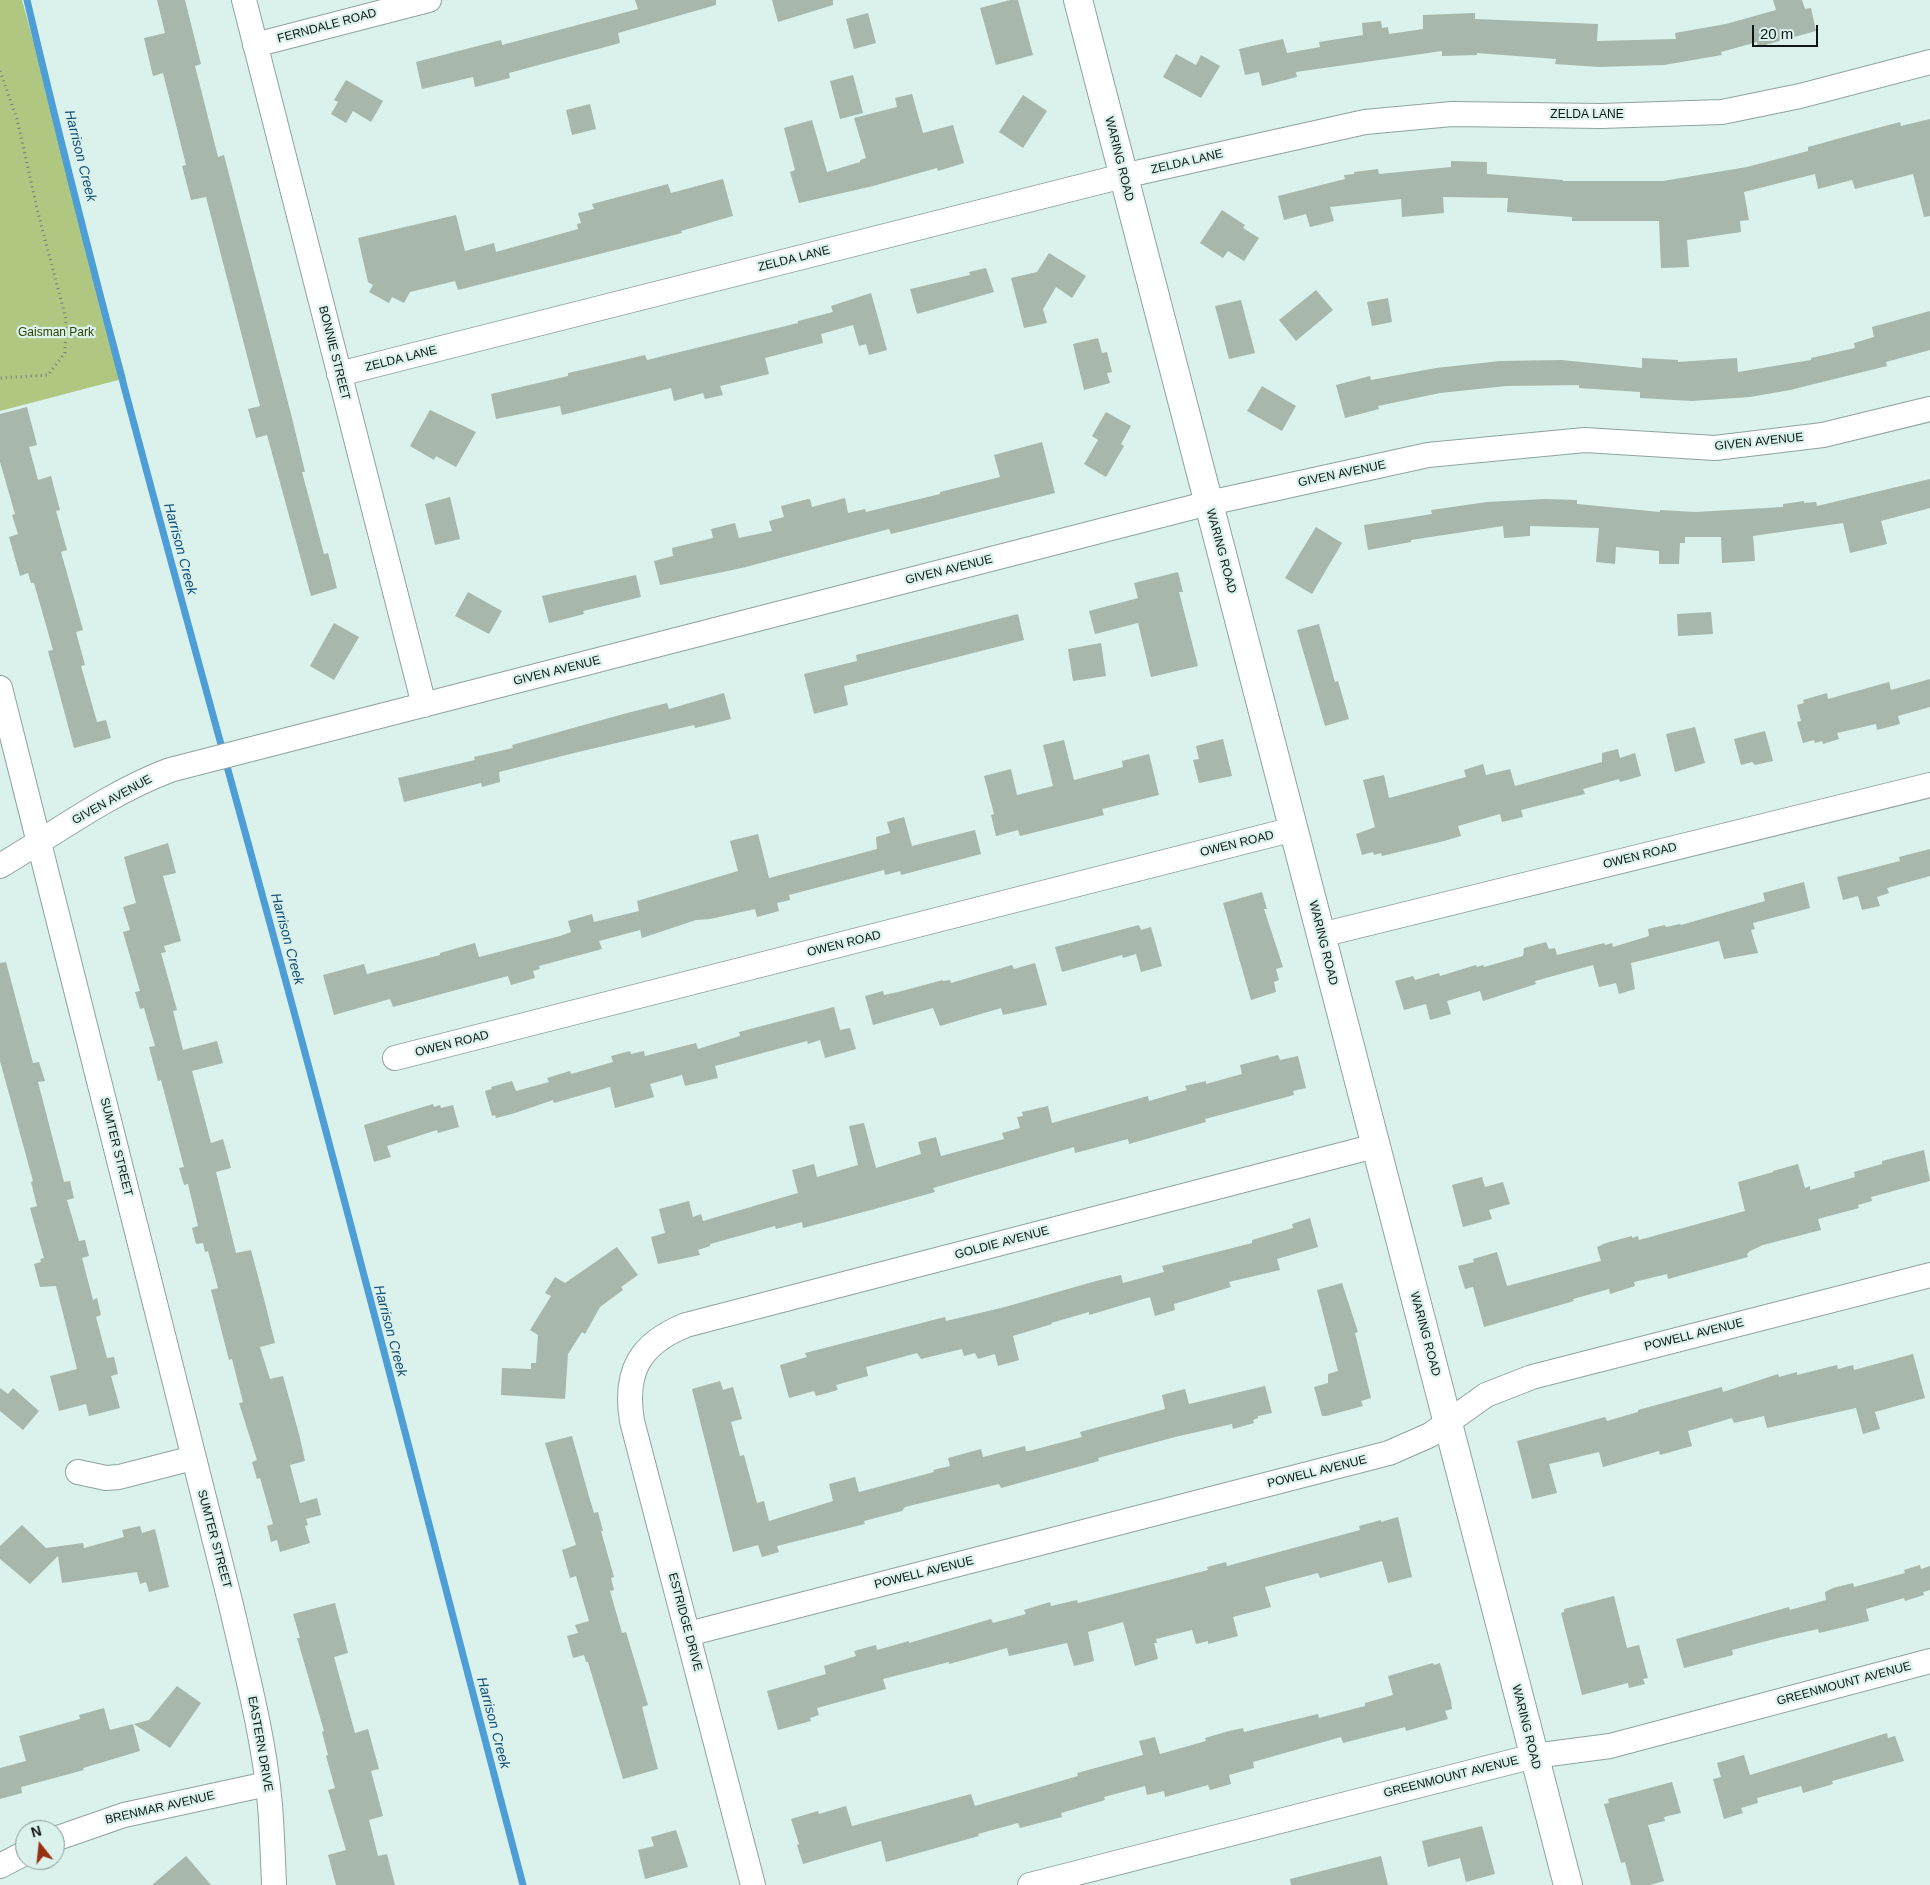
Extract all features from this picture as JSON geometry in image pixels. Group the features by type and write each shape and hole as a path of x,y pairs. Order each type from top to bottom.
{"street":[{"name":"BONNIE STREET","path":"244,0 424,706"},
{"name":"FERNDALE ROAD","path":"255,45 429,0"},
{"name":"WARING ROAD","path":"1078,0 1294,829 1374,1146 1449,1422 1568,1885"},
{"name":"ZELDA LANE","path":"339,374 1123,176 1365,122 1452,114 1601,116 1722,112 1800,96 1930,62"},
{"name":"GIVEN AVENUE","path":"0,866 132,786 192,764 1209,503 1428,455 1585,440 1715,448 1823,435 1930,409"},
{"name":"SUMTER STREET","path":"0,688 231,1605"},
{"name":"OWEN ROAD","path":"1321,935 1930,785"},
{"name":"OWEN ROAD","path":"395,1058 1294,829"},
{"name":"GOLDIE AVENUE","path":"640,1359 663,1336 686,1325 1374,1146"},
{"name":"POWELL AVENUE","path":"688,1634 1373,1457 1408,1445 1449,1422 1486,1395 1532,1377 1930,1275"},
{"name":"ESTRIDGE DRIVE","path":"640,1359 630,1380 629,1391 632,1421 753,1885"},
{"path":"78,1472 106,1478 119,1477 193,1458"},
{"name":"EASTERN DRIVE","path":"231,1605 256,1712 267,1784 274,1885"},
{"name":"GREENMOUNT AVENUE","path":"1030,1885 1534,1756 1610,1746 1930,1661"},
{"name":"BRENMAR AVENUE","path":"65,1836 124,1815 267,1784"},
{"path":"0,1866 15,1858"}],"path":[{"path":"0,71 17,119 38,213 66,319 65,353 48,375 0,378"}],"green space":[{"name":"Gaisman Park","path":"0,0 22,0 126,378 0,411"}],"building":[{"path":"157,0 185,0 201,64 195,66 218,157 224,155 292,418 305,472 302,472 324,554 328,553 337,588 311,596 267,435 256,438 248,409 260,406 206,197 191,200 182,166 186,165 163,73 153,76 144,38 165,33"},
{"path":"635,0 716,0 716,5 618,33 620,43 509,73 510,78 475,87 473,77 422,89 416,62 501,40 502,45 638,9"},
{"path":"772,0 833,0 833,5 778,22"},
{"path":"1010,0 1018,0 1033,55 996,65 980,8"},
{"path":"1773,0 1802,0 1805,9 1811,8 1816,31 1758,47 1757,42 1721,52 1722,55 1664,65 1599,67 1555,64 1556,59 1477,53 1477,55 1442,56 1442,51 1296,72 1297,77 1262,86 1259,72 1245,75 1239,49 1283,39 1287,53 1320,47 1319,42 1363,35 1362,23 1381,21 1382,28 1388,27 1389,34 1423,29 1423,15 1475,13 1475,19 1598,24 1597,41 1676,39 1675,33 1726,24 1776,10"},
{"path":"868,13 876,43 854,49 846,19"},
{"path":"1176,54 1196,65 1201,55 1220,66 1201,98 1163,77"},
{"path":"853,75 863,113 840,119 830,81"},
{"path":"346,80 383,101 371,122 353,111 346,123 331,114 338,102 334,100"},
{"path":"912,94 923,133 953,125 964,163 938,171 937,168 873,186 799,203 790,172 795,170 784,128 812,120 827,172 860,162 860,160 866,158 854,118 897,107 895,98"},
{"path":"1023,95 1047,111 1023,148 999,132"},
{"path":"590,104 596,129 572,135 566,110"},
{"path":"1930,119 1930,216 1924,217 1913,174 1855,189 1852,180 1818,189 1815,174 1744,192 1749,220 1740,221 1741,232 1687,240 1689,267 1661,268 1659,221 1572,221 1572,217 1507,212 1508,198 1443,197 1444,213 1402,217 1401,199 1330,207 1334,221 1310,227 1306,214 1284,220 1278,196 1345,179 1344,175 1354,174 1354,172 1378,169 1379,174 1451,167 1451,161 1487,162 1487,174 1563,181 1663,181 1747,167 1808,151 1808,147 1900,122 1901,126"},
{"path":"723,179 733,216 681,231 682,233 458,290 455,281 410,292 404,303 392,297 389,303 369,292 373,285 368,282 358,238 456,215 465,251 494,243 496,252 578,229 577,224 581,223 578,213 594,209 592,204 668,184 671,193"},
{"path":"1222,210 1245,225 1243,228 1259,238 1244,261 1228,251 1223,258 1200,243"},
{"path":"1049,253 1086,276 1072,298 1056,287 1043,309 1047,323 1024,328 1011,278 1037,272"},
{"path":"986,268 994,292 917,314 910,289 970,275 969,272"},
{"path":"1316,290 1333,310 1296,341 1279,320"},
{"path":"871,293 887,350 869,355 866,344 859,346 853,325 821,334 823,343 765,358 769,374 720,386 723,395 705,399 703,393 674,401 671,388 562,415 560,406 496,419 491,394 645,355 647,360 798,323 798,321 833,312 831,306"},
{"path":"1388,298 1392,322 1372,326 1367,302"},
{"path":"1241,300 1255,353 1229,359 1215,306"},
{"path":"1930,311 1930,350 1886,362 1887,366 1790,390 1750,397 1692,401 1640,398 1640,392 1579,388 1579,385 1506,386 1440,393 1378,406 1379,409 1345,418 1336,385 1370,376 1371,380 1436,368 1500,361 1561,360 1642,368 1642,358 1678,360 1678,362 1737,358 1738,372 1811,360 1811,358 1855,348 1854,343 1874,337 1872,327"},
{"path":"1098,338 1102,353 1107,352 1112,372 1107,373 1110,383 1084,390 1073,344"},
{"path":"1262,386 1296,406 1282,431 1247,411"},
{"path":"27,407 37,445 29,447 38,480 51,476 60,510 56,511 67,550 61,552 83,630 76,632 85,665 81,666 97,722 106,720 111,738 74,748 48,651 53,650 34,583 31,583 28,573 20,576 9,537 18,534 12,515 15,514 0,462 0,414"},
{"path":"430,410 476,432 456,467 436,456 434,460 410,446"},
{"path":"1106,412 1131,426 1121,444 1124,446 1106,477 1084,464 1098,440 1092,436"},
{"path":"1042,442 1055,493 891,534 889,529 742,568 660,585 654,561 673,556 672,548 713,538 711,529 735,523 739,538 772,531 769,521 784,517 781,506 808,499 810,499 812,507 845,498 848,513 865,509 866,512 940,494 940,492 1000,477 994,455"},
{"path":"1930,479 1930,508 1881,521 1887,544 1850,553 1843,523 1753,536 1755,561 1722,563 1721,537 1685,537 1685,543 1680,543 1679,564 1659,564 1659,551 1616,547 1615,564 1596,562 1599,528 1530,526 1530,536 1504,538 1503,526 1411,540 1411,542 1368,550 1364,525 1432,514 1431,510 1487,502 1545,499 1577,500 1577,504 1660,512 1660,510 1695,512 1783,507 1783,504 1804,501 1804,503 1816,502 1817,506"},
{"path":"450,497 460,539 435,545 425,504"},
{"path":"1316,527 1342,543 1312,594 1285,578"},
{"path":"1178,572 1183,592 1179,592 1198,666 1151,677 1138,623 1095,634 1089,611 1138,598 1134,583"},
{"path":"636,575 641,597 583,611 584,614 549,623 542,596"},
{"path":"468,592 502,611 489,634 455,616"},
{"path":"1711,612 1713,634 1678,636 1677,614"},
{"path":"1018,614 1024,640 844,686 848,705 814,714 804,674 857,661 856,655"},
{"path":"334,623 359,637 334,680 310,666"},
{"path":"1319,624 1335,682 1338,681 1349,719 1325,726 1297,630"},
{"path":"1101,643 1106,676 1073,681 1068,649"},
{"path":"1930,679 1930,707 1898,716 1900,724 1877,730 1876,724 1837,733 1839,739 1823,744 1822,741 1815,743 1814,740 1803,743 1797,722 1801,721 1797,705 1804,703 1803,700 1827,693 1828,699 1889,682 1891,690"},
{"path":"724,693 731,719 695,728 694,725 499,772 500,782 482,787 481,783 404,802 398,778 475,760 474,757 513,748 512,745 627,713 667,703 669,709"},
{"path":"1695,727 1705,763 1675,772 1666,734"},
{"path":"1765,731 1773,761 1755,765 1752,762 1741,765 1734,739"},
{"path":"1223,739 1232,776 1199,783 1193,760 1199,759 1196,746"},
{"path":"1064,740 1074,780 1123,767 1122,761 1149,754 1159,795 1102,809 1104,815 1020,836 1018,830 996,836 991,815 994,814 984,776 1011,769 1017,795 1053,786 1043,745"},
{"path":"1618,749 1620,758 1635,753 1641,776 1620,782 1619,779 1583,789 1585,794 1521,810 1523,817 1502,822 1500,814 1458,826 1461,836 1444,841 1382,856 1381,853 1374,855 1373,852 1362,855 1356,834 1375,827 1363,780 1384,775 1389,798 1466,777 1464,770 1483,764 1486,775 1510,769 1515,786 1602,762 1602,753"},
{"path":"904,817 912,846 975,830 981,854 901,875 900,871 885,875 884,870 789,895 790,900 777,903 779,911 757,917 755,909 710,919 696,920 642,938 640,930 599,941 602,949 539,966 540,969 533,971 535,978 511,985 508,976 393,1007 390,999 334,1015 323,975 364,964 367,974 440,955 440,953 475,943 479,957 560,936 571,932 568,921 592,914 594,922 639,911 637,901 738,871 730,841 758,834 769,878 877,849 876,837 890,833 887,822"},
{"path":"168,843 176,873 163,876 181,941 164,946 166,952 161,953 177,1010 173,1011 183,1050 217,1041 223,1063 192,1071 211,1143 223,1139 231,1168 216,1172 236,1253 251,1250 275,1343 260,1347 270,1379 283,1376 300,1438 305,1461 290,1465 300,1503 317,1498 321,1515 306,1519 308,1525 305,1526 310,1543 280,1552 277,1540 271,1542 267,1526 273,1524 260,1478 257,1479 252,1462 257,1460 239,1403 243,1402 232,1359 229,1360 211,1290 218,1288 208,1251 205,1252 203,1243 196,1244 192,1228 198,1226 188,1184 184,1185 179,1168 184,1167 161,1080 158,1081 149,1047 155,1046 144,1008 140,1009 135,992 140,991 123,932 130,930 123,907 136,903 124,857"},
{"path":"1930,849 1930,876 1887,888 1889,893 1877,897 1880,906 1862,910 1858,896 1843,900 1837,877 1900,861 1899,857"},
{"path":"1804,882 1810,908 1753,923 1755,929 1751,930 1758,953 1724,959 1719,941 1631,963 1635,989 1619,994 1616,983 1599,987 1593,965 1535,981 1536,984 1483,1001 1480,991 1447,1001 1451,1014 1430,1020 1426,1004 1404,1010 1395,981 1413,976 1415,980 1439,973 1440,976 1476,965 1477,967 1483,965 1484,967 1523,956 1524,948 1546,942 1549,949 1555,948 1557,955 1604,943 1605,945 1612,943 1613,947 1649,936 1648,929 1665,925 1666,927 1681,925 1765,901 1763,893"},
{"path":"1262,892 1267,909 1264,909 1283,967 1276,969 1279,980 1274,982 1276,992 1251,1000 1223,903"},
{"path":"1139,925 1141,930 1151,927 1162,966 1141,972 1136,954 1123,958 1122,955 1062,972 1055,947"},
{"path":"6,962 33,1063 39,1062 45,1081 38,1082 64,1182 70,1181 74,1198 67,1200 79,1241 85,1240 89,1256 82,1258 93,1300 97,1298 101,1315 96,1317 107,1358 114,1357 118,1374 111,1376 120,1408 89,1416 86,1404 59,1411 50,1376 77,1369 56,1286 40,1287 34,1264 41,1262 40,1259 44,1258 30,1208 37,1206 31,1182 33,1181 0,1061 0,963"},
{"path":"1035,963 1047,1005 1003,1015 1001,1008 940,1026 933,1008 873,1025 865,996 883,991 884,995 943,980 950,980 951,983 1012,965 1014,969"},
{"path":"834,1007 840,1030 850,1028 856,1049 825,1058 820,1040 808,1044 807,1041 715,1066 718,1078 685,1086 682,1075 650,1084 654,1097 615,1108 610,1087 554,1103 553,1100 496,1118 495,1115 492,1116 485,1091 492,1089 491,1087 512,1081 516,1091 549,1082 547,1078 570,1071 571,1074 613,1062 611,1056 630,1051 631,1054 644,1051 645,1056 696,1043 698,1049 740,1036 739,1032"},
{"path":"1278,1055 1280,1060 1298,1056 1306,1088 1293,1091 1294,1095 1205,1119 1206,1122 1129,1144 1128,1139 1075,1153 1074,1147 933,1188 935,1192 871,1210 803,1228 802,1222 776,1229 775,1226 710,1244 710,1246 698,1250 700,1255 658,1264 651,1237 665,1233 659,1209 689,1201 693,1217 701,1214 703,1221 798,1193 792,1170 814,1164 817,1177 858,1165 849,1126 864,1123 876,1168 921,1154 918,1142 936,1137 941,1156 1004,1139 1002,1133 1020,1128 1017,1117 1023,1116 1022,1112 1048,1106 1052,1123 1148,1096 1149,1101 1187,1090 1185,1086 1206,1081 1206,1084 1242,1074 1240,1065"},
{"path":"433,1104 434,1107 440,1105 441,1108 453,1105 459,1127 438,1133 437,1130 387,1146 391,1157 374,1162 364,1125"},
{"path":"1924,1150 1930,1181 1871,1197 1872,1201 1858,1205 1859,1208 1818,1219 1821,1230 1763,1245 1750,1251 1747,1254 1748,1257 1668,1279 1667,1274 1634,1282 1635,1286 1610,1294 1609,1289 1484,1327 1473,1287 1465,1289 1458,1266 1474,1262 1473,1259 1497,1252 1507,1286 1601,1261 1597,1247 1606,1243 1632,1236 1632,1238 1638,1236 1639,1240 1745,1211 1738,1182 1798,1164 1805,1188 1810,1186 1810,1190 1855,1177 1854,1172 1882,1164 1882,1161"},
{"path":"1482,1177 1485,1187 1503,1182 1510,1204 1489,1210 1492,1219 1463,1227 1452,1185"},
{"path":"1310,1218 1318,1247 1277,1259 1280,1270 1229,1282 1231,1287 1174,1304 1175,1310 1155,1316 1150,1297 1089,1315 1089,1312 1013,1336 1019,1360 998,1366 995,1354 978,1359 975,1353 964,1356 962,1349 921,1359 917,1353 866,1367 868,1376 836,1385 838,1390 816,1396 814,1391 789,1398 780,1365 807,1357 805,1353 945,1317 946,1321 1005,1307 1121,1275 1123,1283 1164,1272 1162,1266 1252,1243 1252,1240 1293,1228 1292,1224"},
{"path":"617,1247 638,1275 621,1287 623,1290 600,1307 585,1334 582,1332 568,1354 565,1399 501,1395 502,1368 531,1369 531,1363 536,1363 538,1335 530,1330 551,1296 545,1293 555,1277 565,1283"},
{"path":"1342,1283 1358,1332 1355,1333 1371,1398 1361,1401 1363,1406 1322,1416 1314,1387 1328,1383 1328,1374 1338,1371 1317,1290"},
{"path":"1913,1354 1925,1398 1875,1412 1880,1429 1863,1434 1856,1408 1767,1428 1764,1416 1734,1423 1732,1418 1688,1431 1692,1446 1660,1455 1659,1451 1603,1467 1599,1452 1549,1464 1557,1493 1532,1499 1517,1441 1605,1417 1607,1421 1638,1412 1638,1410 1722,1387 1723,1392 1778,1374 1779,1377 1797,1372 1797,1375 1837,1365 1838,1369 1853,1365 1854,1370"},
{"path":"720,1381 723,1390 733,1387 742,1419 731,1422 740,1456 744,1455 757,1503 764,1501 769,1521 833,1501 829,1484 855,1477 859,1492 934,1472 933,1470 950,1466 948,1458 981,1449 983,1457 1025,1446 1026,1451 1029,1451 1082,1437 1080,1432 1165,1409 1162,1395 1185,1389 1189,1404 1265,1386 1272,1413 1258,1416 1258,1418 1253,1420 1254,1423 1233,1429 1232,1424 1175,1437 1098,1458 1099,1461 1001,1488 999,1484 905,1507 902,1511 864,1521 865,1524 777,1546 779,1552 762,1557 758,1545 733,1552 692,1389"},
{"path":"0,1388 8,1394 13,1388 39,1411 23,1430 0,1411"},
{"path":"572,1436 594,1513 598,1512 603,1531 601,1531 614,1577 611,1578 614,1590 610,1591 622,1633 626,1632 648,1705 642,1707 658,1769 623,1779 588,1662 586,1662 584,1655 573,1658 567,1636 578,1633 575,1625 589,1621 576,1576 570,1578 562,1550 576,1545 545,1443"},
{"path":"1398,1517 1412,1577 1388,1583 1382,1561 1320,1578 1318,1573 1265,1587 1271,1607 1233,1617 1238,1636 1208,1644 1208,1641 1196,1644 1192,1630 1156,1639 1157,1643 1154,1643 1158,1659 1135,1666 1123,1622 1088,1632 1094,1661 1074,1666 1067,1643 1009,1656 1007,1648 883,1679 886,1689 817,1708 819,1715 810,1718 811,1721 778,1730 767,1691 826,1674 824,1666 856,1656 854,1651 876,1645 877,1650 909,1641 909,1643 991,1619 993,1623 1026,1614 1024,1610 1050,1602 1051,1606 1077,1600 1078,1603 1208,1570 1207,1567 1226,1562 1227,1566 1360,1530 1359,1526"},
{"path":"22,1525 46,1548 83,1543 84,1548 124,1537 122,1530 140,1526 142,1533 155,1529 169,1587 149,1592 146,1582 140,1584 137,1572 62,1583 58,1556 30,1584 0,1559 0,1546"},
{"path":"1920,1565 1921,1569 1930,1566 1930,1590 1923,1592 1924,1595 1905,1601 1904,1598 1866,1609 1869,1621 1819,1633 1818,1629 1778,1638 1732,1650 1733,1655 1684,1668 1676,1639 1789,1607 1790,1610 1826,1600 1825,1592 1833,1588 1853,1583 1854,1587 1905,1573 1904,1570"},
{"path":"1614,1596 1627,1648 1639,1645 1648,1678 1643,1679 1645,1684 1629,1688 1628,1683 1582,1695 1561,1613 1564,1612 1564,1609"},
{"path":"335,1603 348,1653 334,1657 355,1733 368,1729 379,1769 371,1771 383,1816 369,1820 378,1856 387,1854 395,1885 336,1885 328,1855 346,1850 328,1790 335,1788 326,1756 328,1755 322,1732 324,1731 297,1638 300,1638 293,1614"},
{"path":"1433,1663 1434,1665 1440,1663 1451,1701 1452,1709 1445,1711 1448,1719 1406,1731 1405,1727 1343,1743 1341,1737 1253,1762 1254,1768 1229,1775 1231,1784 1210,1790 1208,1785 1165,1797 1164,1791 1147,1795 1145,1786 1104,1797 1105,1800 1061,1813 1062,1817 1020,1828 1018,1823 886,1862 881,1841 803,1864 797,1845 799,1844 791,1819 818,1811 819,1814 846,1806 852,1826 971,1794 975,1806 1078,1776 1077,1773 1143,1755 1139,1741 1155,1737 1160,1754 1206,1741 1205,1738 1229,1731 1243,1728 1244,1732 1318,1714 1319,1718 1365,1706 1365,1703 1393,1695 1388,1676"},
{"path":"177,1686 201,1703 170,1748 134,1724 149,1720"},
{"path":"104,1708 110,1730 133,1724 140,1751 83,1768 84,1770 21,1787 22,1793 0,1799 0,1768 26,1761 19,1736 80,1719 79,1715"},
{"path":"1887,1733 1888,1738 1895,1736 1904,1761 1832,1781 1833,1784 1803,1793 1801,1786 1757,1798 1758,1803 1741,1808 1743,1813 1724,1819 1713,1779 1721,1777 1717,1763 1744,1755 1750,1775"},
{"path":"1672,1782 1681,1813 1664,1817 1665,1821 1648,1825 1664,1881 1650,1885 1631,1885 1625,1862 1621,1863 1604,1804 1609,1803 1608,1799"},
{"path":"1482,1826 1495,1874 1466,1882 1460,1858 1428,1867 1422,1841"},
{"path":"676,1830 688,1867 645,1879 638,1850 654,1846 651,1837"},
{"path":"186,1856 211,1885 152,1885"},
{"path":"1381,1856 1388,1885 1291,1885 1290,1879"}],"waterway":[{"name":"Harrison Creek","path":"27,0 115,353 338,1174 523,1885"}]}
